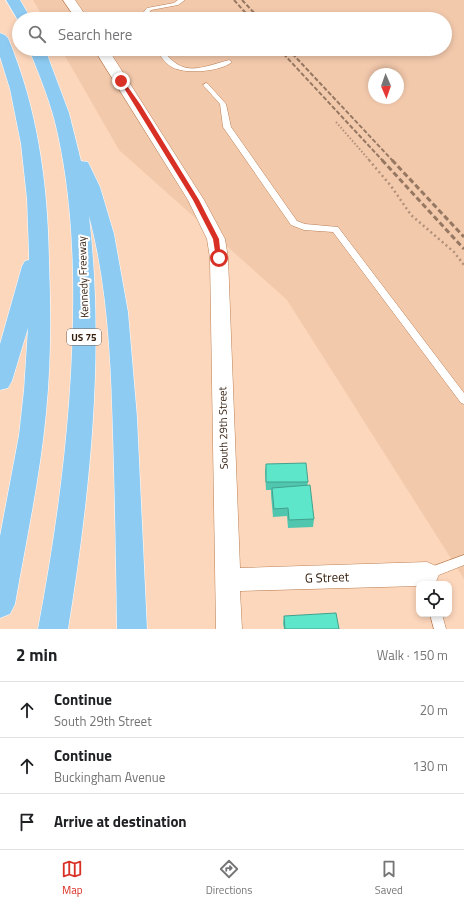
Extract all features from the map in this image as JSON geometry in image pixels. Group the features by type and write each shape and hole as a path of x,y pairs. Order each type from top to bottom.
{"highway":[{"path":"12,0 20,12"},
{"path":"0,38 18,91 27,128 36,186 39,238 40,313 36,390 30,443 0,604"},
{"name":"Kennedy Freeway","path":"40,56 58,103 67,135 77,190 84,253 84,371 73,502 53,629"},
{"path":"67,135 88,177 107,241 115,291 124,399 132,629"},
{"path":"0,381 17,326 39,238"}],"street":[{"path":"69,0 77,12"},
{"name":"South 29th Street","path":"106,56 138,104 196,200 216,239 219,258 229,629"},
{"name":"G Street","path":"227,580 428,579"}],"lane":[{"path":"147,12 149,9 176,4 182,0"},
{"path":"164,56 170,63 185,70 213,67 229,62"},
{"path":"206,85 223,104 227,127 294,223 304,227 335,229 464,400"},
{"path":"428,579 464,560"},
{"path":"437,617 440,629"}],"path":[{"path":"336,122 391,186 411,215 454,252 464,265"}],"shaded area":[{"path":"33,0 464,0 464,579 287,300 119,150 65,56 452,56 452,12 40,12"}],"building":[{"path":"306,463 308,482 266,482 266,464"},
{"path":"310,485 314,519 289,520 288,508 274,509 272,488"},
{"path":"336,613 339,629 285,629 284,616"}],"railway":[{"path":"234,0 245,12"},
{"path":"242,0 253,12"},
{"path":"286,56 383,161"},
{"path":"295,56 393,161"},
{"path":"382,160 464,249"},
{"path":"392,160 464,237"}],"route":[{"path":"121,81 138,104 196,200 216,239 219,258"}]}
